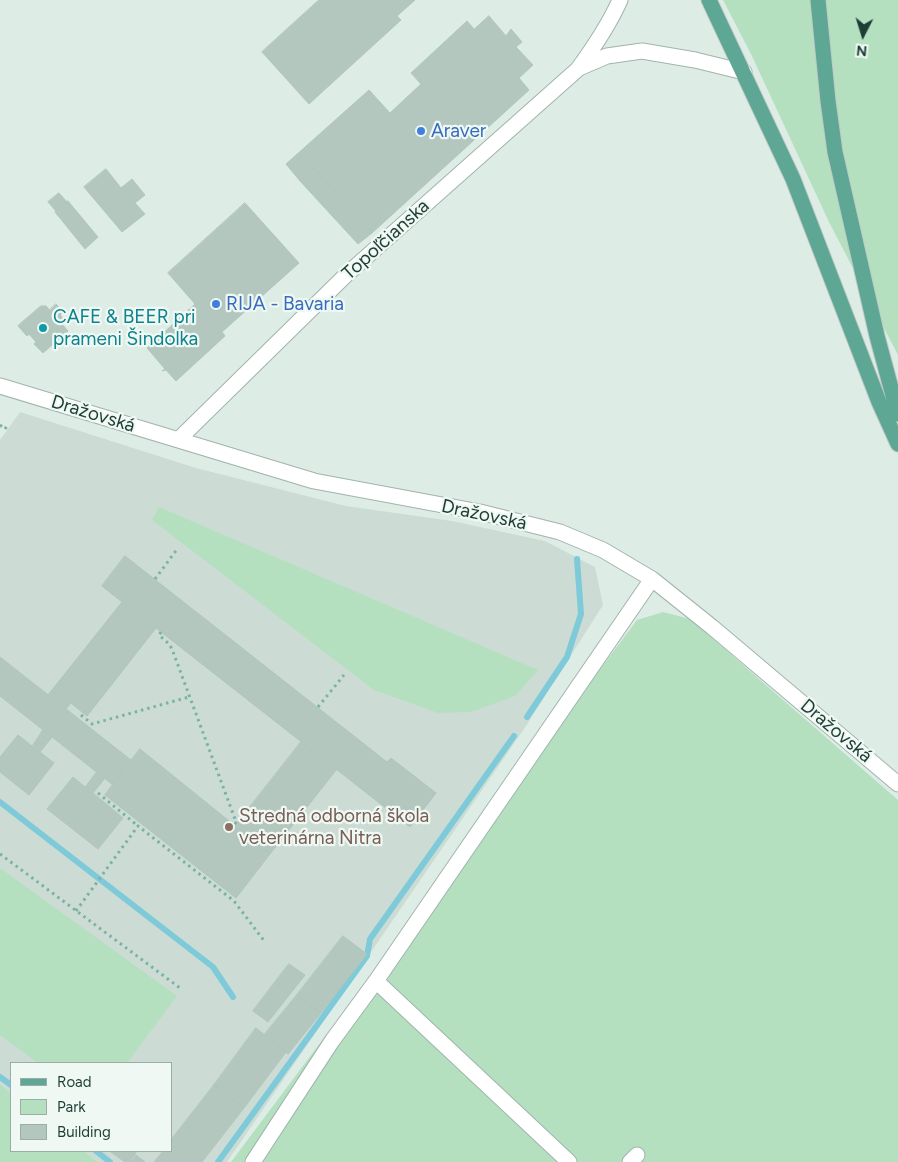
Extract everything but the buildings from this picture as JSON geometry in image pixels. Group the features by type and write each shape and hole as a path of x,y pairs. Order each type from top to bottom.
{"main road":[{"path":"709,0 793,179 879,402 898,444"},
{"path":"818,0 835,152 877,336 898,414"},
{"path":"877,336 898,379"}],"street":[{"path":"578,69 614,15 620,0"},
{"path":"578,69 607,56 642,50 744,72"},
{"name":"Topoľčianska","path":"179,439 346,275 578,69"},
{"name":"Dražovská","path":"0,386 314,481 480,512 560,532 603,550 652,579 712,627 898,784"},
{"path":"253,1162 332,1041 376,981 652,579"},
{"path":"376,981 569,1162"}],"path":[{"path":"0,425 5,429 8,424"},
{"path":"155,579 178,548"},
{"path":"161,632 159,635 170,644 172,649 235,820 234,822 237,824"},
{"path":"318,707 344,675"},
{"path":"81,715 92,724 189,697"},
{"path":"98,793 234,901 265,942"},
{"path":"76,911 138,826"},
{"path":"0,854 180,988"}],"shaded area":[{"name":"Stredná odborná škola veterinárna Nitra","path":"20,412 196,468 346,506 452,521 545,541 595,567 603,605 526,726 227,1162 98,1162 85,1152 172,1152 172,1062 10,1062 10,1092 0,1084 0,440"}],"green space":[{"path":"723,0 898,0 898,355 829,222 751,54"},
{"path":"159,507 538,670 515,696 471,712 438,713 374,690 152,520"},
{"path":"663,612 690,619 898,800 898,1162 231,1162 637,620"},
{"path":"0,868 177,996 128,1062 37,1062 0,1035"},
{"path":"0,1084 10,1092 10,1152 85,1152 98,1162 0,1162"}],"waterway":[{"path":"527,717 567,657 581,614 577,559"},
{"path":"218,1162 367,956 370,939 514,736"},
{"path":"0,802 213,967 233,997"},
{"path":"0,1077 10,1084"},
{"path":"97,1152 110,1162"}],"place":[{"name":"Araver","path":"421,131"},
{"name":"RIJA - Bavaria","path":"216,304"},
{"name":"CAFE & BEER pri prameni Šindolka","path":"43,328"},
{"name":"Stredná odborná škola veterinárna Nitra","path":"229,827"}]}
